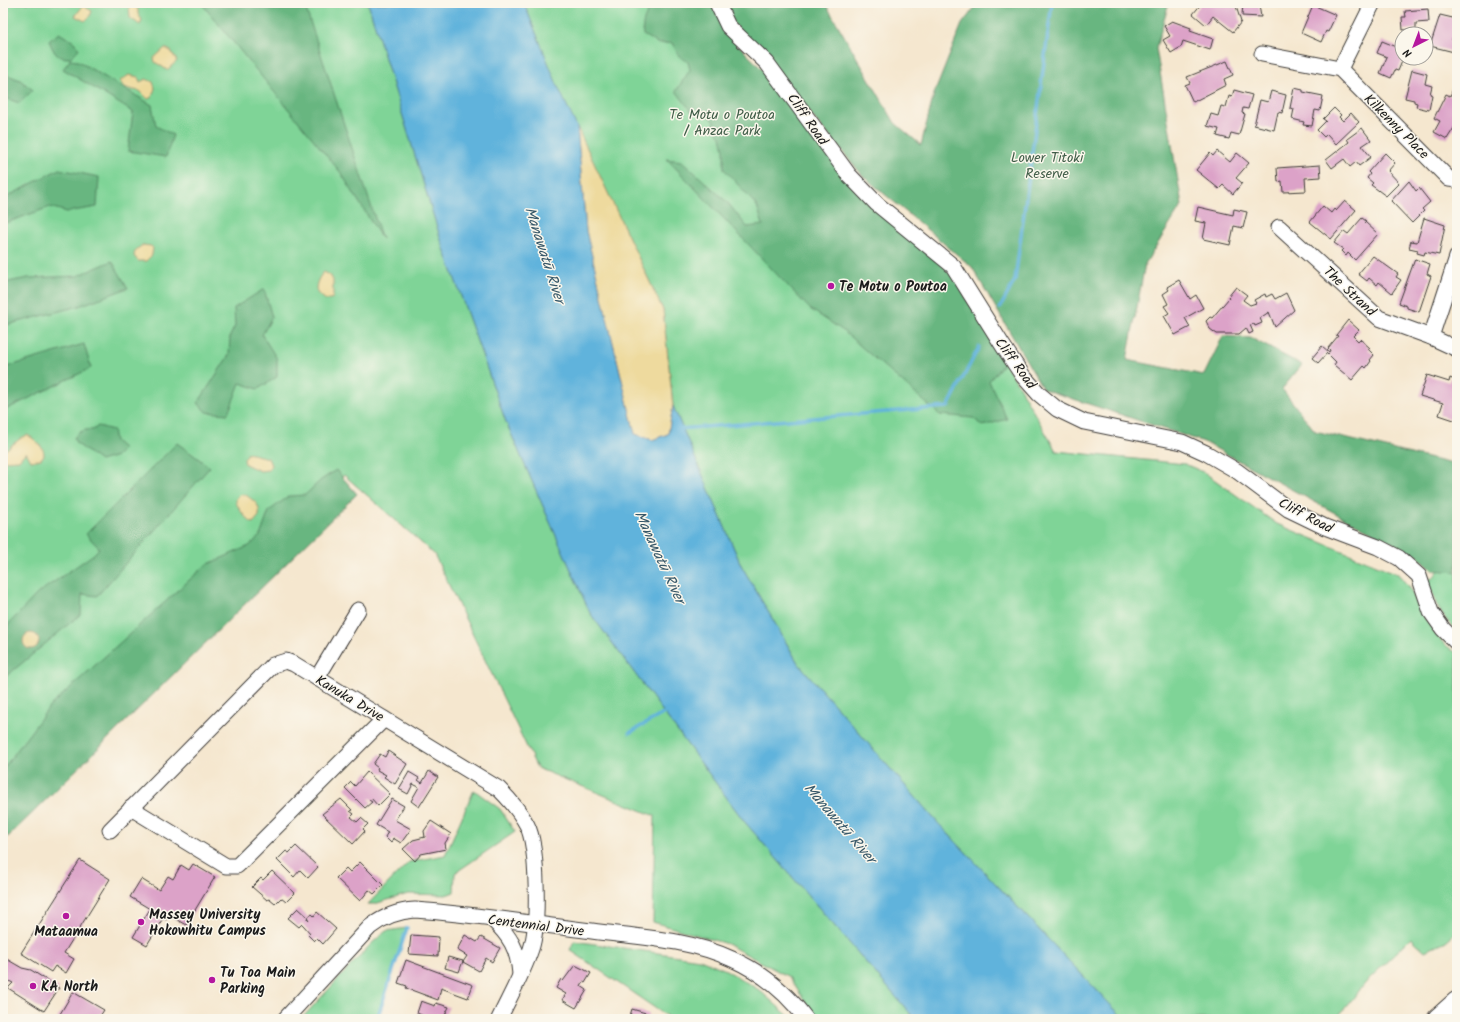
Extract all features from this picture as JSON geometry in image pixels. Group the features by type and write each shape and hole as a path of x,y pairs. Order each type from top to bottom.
{"main road":[{"path":"1438,1019 1457,1002"},
{"path":"1444,1019 1457,1009"}],"street":[{"name":"Cliff Road","path":"717,3 728,26 767,63 849,175 877,204 953,266 1023,376 1039,394 1057,409 1084,422 1182,442 1206,452 1237,471 1288,509 1326,527 1378,547 1399,558 1419,576 1431,612 1443,629 1457,643"},
{"path":"1262,54 1340,69 1373,3"},
{"name":"Kilkenny Place","path":"1340,69 1449,179 1457,180"},
{"name":"The Strand","path":"1279,227 1378,318 1457,349"},
{"path":"1431,338 1457,257"},
{"path":"316,678 358,610"},
{"name":"Kanuka Drive","path":"110,830 273,665 286,660 498,789 518,810 528,826 533,846 536,887 532,948 499,1019"},
{"path":"131,808 226,866 237,866 384,719"},
{"name":"Centennial Drive","path":"284,1019 359,938 383,917 415,910 665,941 700,947 731,958 762,975 798,1008 806,1019"},
{"path":"492,919 507,934 514,946 519,959 520,974"}],"green space":[{"path":"3,3 368,3 441,240 506,422 590,613 744,821 915,1019 817,1019 789,977 727,944 653,922 655,816 537,768 434,554 344,475 18,794 3,812"},
{"path":"201,3 304,3 382,239 341,173"},
{"path":"524,3 711,3 723,26 1005,362 1056,451 1185,464 1205,473 1277,524 1398,574 1413,594 1438,637 1457,653 1457,931 1446,941 1425,951 1411,938 1368,980 1336,1019 1124,1019 937,822 798,663 741,565 673,406 663,310 558,88"},
{"name":"Te Motu o Poutoa / Anzac Park","path":"658,3 711,3 740,47 772,79 791,108 939,260 957,282 1005,362 989,381 1007,419 983,426 973,418 940,415 842,330 810,309 667,159 682,161 728,203 747,227 763,225 757,206 724,169 724,150 721,136 714,129 714,122 706,112 692,112 676,91 690,70 688,62 679,56 672,43 659,44 643,35 645,17 647,13"},
{"name":"Lower Titoki Reserve","path":"723,3 825,3 895,123 921,145 934,94 962,24 978,3 1169,3 1156,48 1182,205 1145,264 1127,360 1204,375 1223,336 1251,338 1302,365 1282,389 1315,431 1457,465 1457,572 1432,570 1416,555 1204,442 1043,389 972,267 864,177 733,23"},
{"path":"59,33 74,42 79,49 70,58 62,57 56,54 49,41"},
{"path":"70,60 78,61 152,105 156,126 173,135 166,157 128,151 133,112 63,69"},
{"path":"3,73 20,80 33,90 19,103 3,97"},
{"path":"59,169 99,177 97,207 67,212 50,207 3,224 3,199"},
{"path":"112,261 128,288 79,306 3,326 3,283 28,278 77,276"},
{"path":"264,289 272,317 262,335 277,359 277,377 258,389 240,383 228,414 206,412 198,403 229,355 230,336 235,326 234,308"},
{"path":"84,344 91,368 3,411 3,368"},
{"path":"98,426 113,430 115,441 124,449 117,456 100,461 76,443 74,438 80,432 85,430 93,430"},
{"path":"177,443 210,467 97,596 82,594 81,614 3,679 3,630 38,593 94,554 99,548 86,534"},
{"path":"336,470 357,494 8,837 3,833 3,769 50,706 206,565 249,546 260,536 269,511 289,496 305,495 321,480"},
{"path":"1439,570 1457,572 1457,631 1442,614 1435,602 1427,580 1433,578"},
{"path":"474,790 500,809 515,832 455,873 454,892 446,895 408,894 374,904 368,904 409,862 445,855"},
{"path":"407,928 377,1019 301,1019 371,944 386,931"},
{"path":"574,941 700,959 726,970 759,990 792,1019 671,1019 570,950"}],"sand":[{"path":"132,4 138,9 138,14 142,20 140,25 130,18 129,7"},
{"path":"83,6 92,11 90,16 85,21 75,16"},
{"path":"165,48 171,51 177,61 167,70 155,62 154,58"},
{"path":"129,75 138,77 140,82 146,79 153,82 155,88 152,97 148,99 140,91 128,89 123,86 120,81"},
{"path":"577,127 663,310 673,406 668,434 652,440 635,434 586,231"},
{"path":"143,245 151,246 153,248 152,255 146,261 138,261 134,256 135,252"},
{"path":"324,272 330,275 333,280 333,298 326,300 318,294 316,289 320,276"},
{"path":"27,435 33,438 43,449 44,455 41,459 31,461 26,452 19,460 3,461 3,452"},
{"path":"248,453 268,458 271,465 268,470 260,471 245,464 244,459"},
{"path":"245,494 258,505 259,508 259,516 253,523 245,517 236,502 239,495"},
{"path":"31,633 37,635 39,641 37,647 31,649 25,647 23,641 25,635"}],"water":[{"name":"Manawatū River","path":"368,3 524,3 558,87 577,127 586,231 635,434 652,440 668,434 673,406 741,565 798,663 937,822 1124,1019 915,1019 744,821 590,613 506,422 441,240"}],"building":[{"path":"1202,3 1235,3 1241,22 1233,32 1213,16 1206,25 1193,14"},
{"path":"1243,3 1263,3 1263,5 1259,5 1261,17 1242,16"},
{"path":"1313,5 1336,15 1328,32 1326,31 1321,42 1301,33"},
{"path":"1428,9 1429,22 1416,23 1416,26 1403,26 1402,17 1406,17 1405,11"},
{"path":"1440,15 1457,19 1452,40 1457,42 1454,52 1434,47 1434,34"},
{"path":"1172,21 1191,28 1190,31 1213,39 1210,50 1183,41 1181,47 1171,53 1163,40 1170,36 1164,26"},
{"path":"1382,41 1394,46 1394,66 1400,66 1398,71 1395,70 1391,78 1380,73 1387,57 1377,53"},
{"path":"1227,61 1233,75 1224,79 1226,85 1193,102 1185,85 1190,83 1187,77"},
{"path":"1412,70 1427,74 1425,84 1432,86 1429,110 1416,107 1417,103 1414,102 1414,100 1405,98"},
{"path":"1294,88 1303,90 1303,92 1323,96 1320,111 1315,110 1312,126 1303,125 1304,122 1292,119 1294,109 1290,108"},
{"path":"1457,88 1457,123 1447,139 1434,132 1440,121 1434,118 1446,94 1450,96 1453,89"},
{"path":"1234,90 1252,95 1248,109 1243,108 1242,113 1245,114 1239,135 1231,133 1229,139 1217,136 1219,129 1207,126 1211,114 1218,116 1221,106 1226,107 1229,96 1232,97"},
{"path":"1271,91 1286,95 1282,113 1278,112 1274,130 1254,125 1260,100 1268,102"},
{"path":"1334,108 1341,115 1339,117 1343,121 1351,113 1359,122 1336,144 1327,134 1324,137 1317,130 1326,121 1323,119"},
{"path":"1362,128 1371,140 1362,146 1371,157 1359,166 1356,162 1350,167 1344,159 1332,168 1326,160 1349,142 1347,139"},
{"path":"1217,151 1230,162 1237,153 1249,163 1236,178 1242,183 1233,194 1223,185 1219,189 1196,170 1210,153 1213,156"},
{"path":"1385,153 1395,163 1388,171 1399,183 1386,196 1371,185 1373,183 1367,178 1370,174 1368,172"},
{"path":"1320,165 1321,177 1305,178 1306,191 1283,192 1282,181 1278,182 1277,168"},
{"path":"1409,181 1416,191 1419,188 1430,202 1422,209 1424,211 1412,223 1391,201"},
{"path":"1345,201 1356,210 1331,239 1310,222 1323,206 1331,213 1334,209 1336,211"},
{"path":"1198,207 1233,215 1234,209 1247,212 1243,228 1234,226 1230,245 1203,239 1206,223 1195,221"},
{"path":"1362,218 1378,234 1355,260 1348,253 1346,256 1341,251 1343,249 1334,243 1344,231 1348,234"},
{"path":"1424,218 1445,225 1439,255 1425,252 1424,255 1417,253 1418,250 1409,248 1411,241 1417,242"},
{"path":"1373,256 1398,274 1396,277 1401,280 1392,293 1379,282 1377,285 1369,278 1367,281 1358,274"},
{"path":"1415,259 1430,264 1427,274 1431,276 1419,312 1407,308 1407,306 1399,303"},
{"path":"1179,280 1190,299 1196,295 1203,308 1185,318 1190,327 1175,335 1164,316 1169,313 1164,306 1168,304 1163,294 1169,290 1167,287"},
{"path":"1236,287 1247,295 1243,300 1250,305 1256,303 1254,300 1265,294 1266,297 1272,294 1275,299 1286,293 1294,310 1275,327 1269,312 1260,318 1262,323 1255,326 1254,324 1250,325 1253,332 1249,334 1246,328 1239,334 1217,334 1210,329 1206,321 1210,317 1212,318"},
{"path":"1348,320 1359,330 1353,336 1358,341 1360,339 1370,348 1368,349 1374,355 1366,368 1364,366 1352,380 1334,365 1336,362 1327,353 1318,363 1312,358 1322,346 1329,352 1330,350 1328,348"},
{"path":"1427,375 1449,382 1450,378 1457,381 1457,421 1439,415 1443,403 1420,396"},
{"path":"388,751 407,764 395,784 384,777 386,775 377,770 378,768 373,764 380,754 385,757"},
{"path":"429,771 438,777 419,807 411,801 419,787 413,784 408,794 399,789 409,772 419,778 418,780 422,783"},
{"path":"367,772 390,794 378,806 371,798 369,800 372,802 365,808 345,788 351,782 355,786"},
{"path":"341,799 352,810 350,811 354,814 351,817 357,822 361,818 368,824 363,829 365,831 353,844 322,814"},
{"path":"392,799 404,806 395,820 411,829 401,843 393,838 391,843 385,837 388,832 376,825"},
{"path":"431,821 451,834 445,843 446,849 421,854 415,861 403,849 413,840 425,837 424,831"},
{"path":"296,846 318,867 308,878 300,870 294,877 277,860 286,851 289,853"},
{"name":"Mataamua","path":"80,860 110,879 64,953 74,959 66,973 55,966 51,972 21,953"},
{"path":"360,862 383,885 374,894 369,890 360,901 336,878 346,868 350,872"},
{"path":"193,864 215,877 186,925 168,915 166,920 163,918 147,945 133,937 150,909 130,897 141,879 159,890 168,876 173,879 181,865 189,870"},
{"path":"272,871 295,893 286,902 281,898 275,904 269,899 267,900 252,887 261,878 263,880"},
{"path":"298,908 308,917 312,914 314,916 317,912 336,929 323,944 317,938 314,941 308,935 310,933 302,924 299,927 288,918"},
{"path":"411,935 439,937 438,956 409,954"},
{"path":"465,935 477,942 481,937 500,948 492,962 486,958 479,971 463,962 467,956 457,950"},
{"name":"KA North","path":"3,957 22,968 31,970 59,988 44,1011 8,988 13,983 3,978"},
{"path":"448,957 463,961 459,972 445,968"},
{"path":"406,960 473,985 468,998 441,988 438,1000 406,988 407,986 398,983"},
{"path":"575,965 591,973 585,983 583,982 581,986 587,990 576,1008 562,1000 566,994 556,988 561,979 563,981"},
{"path":"73,992 104,1010 98,1019 57,1019"},
{"path":"421,1001 435,1006 436,1003 449,1007 443,1019 426,1019 426,1017 417,1013"},
{"path":"632,1009 649,1014 648,1019 629,1019"}],"waterway":[{"path":"1000,308 1015,280 1052,3"},
{"path":"679,429 948,407 979,347"},
{"path":"629,733 668,711"},
{"path":"377,1019 407,928"}],"place":[{"name":"Te Motu o Poutoa","path":"831,286"},
{"name":"Mataamua","path":"66,916"},
{"name":"Massey University Hokowhitu Campus","path":"141,922"},
{"name":"Tu Toa Main Parking","path":"212,980"},
{"name":"KA North","path":"33,986"}]}
